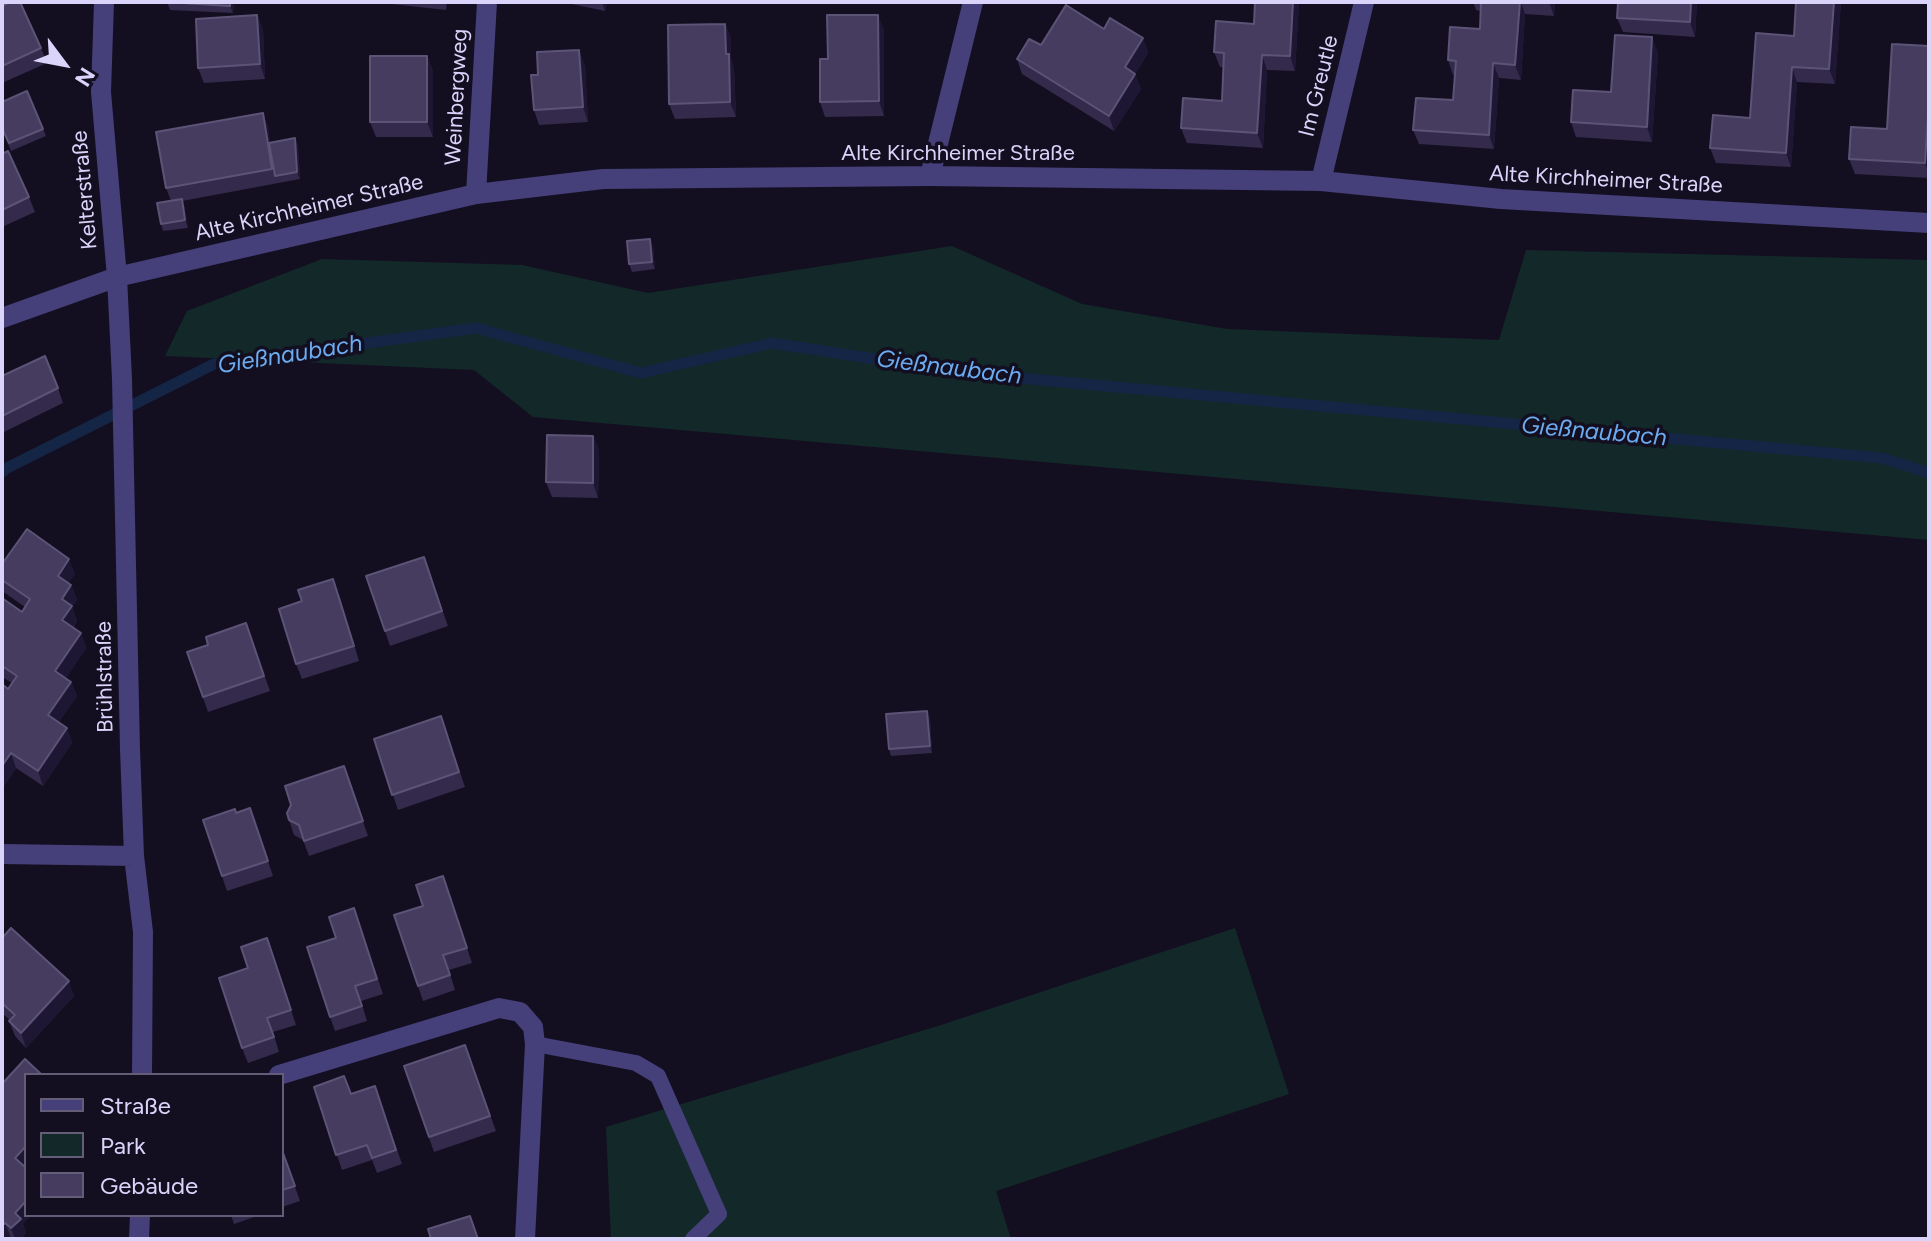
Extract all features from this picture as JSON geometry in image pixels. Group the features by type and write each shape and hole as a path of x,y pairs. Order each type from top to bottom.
{"street":[{"name":"Kelterstraße","path":"104,2 101,92 117,277"},
{"name":"Weinbergweg","path":"476,194 487,2"},
{"path":"930,176 973,2"},
{"name":"Im Greutle","path":"1321,181 1364,2"},
{"name":"Alte Kirchheimer Straße","path":"2,318 117,277 476,194 603,179 930,176 1321,181 1501,199 1929,223"},
{"name":"Brühlstraße","path":"117,277 134,856 143,932 142,1073"},
{"path":"2,854 134,856"},
{"path":"284,1073 499,1008 520,1012 533,1027 535,1044 525,1239"},
{"path":"139,1239 140,1217"}],"lane":[{"path":"535,1044 636,1063 658,1076 719,1214 693,1239"}],"green space":[{"path":"952,246 1082,304 1227,329 1499,340 1526,250 1929,260 1929,540 533,417 474,370 165,356 187,311 322,259 522,265 648,293"},
{"path":"1235,928 1289,1094 996,1191 1011,1239 611,1239 606,1127 941,1025"}],"building":[{"path":"20,2 41,48 2,66 2,6"},
{"path":"167,2 230,2 230,6"},
{"path":"1255,2 1293,2 1290,56 1262,55 1257,133 1181,128 1183,98 1222,101 1224,53 1214,52 1216,21 1254,24"},
{"path":"1481,2 1520,2 1515,65 1493,63 1489,135 1413,130 1416,98 1453,100 1456,61 1448,60 1450,27 1480,29"},
{"path":"1618,2 1691,2 1690,22 1617,18"},
{"path":"1796,2 1834,2 1829,69 1792,67 1786,153 1710,148 1713,115 1750,118 1756,33 1794,36"},
{"path":"1066,5 1104,29 1110,18 1143,38 1125,67 1135,74 1109,116 1017,59 1029,39 1041,45"},
{"path":"257,15 260,64 198,68 196,19"},
{"path":"827,15 878,15 879,101 820,102 820,59 828,59"},
{"path":"725,24 730,102 669,104 668,25"},
{"path":"1615,35 1652,37 1647,127 1571,122 1573,90 1611,92"},
{"path":"1892,44 1929,46 1925,163 1849,159 1851,127 1887,129"},
{"path":"579,50 583,107 534,110 531,75 538,75 537,52"},
{"path":"370,56 427,56 427,122 370,122"},
{"path":"27,91 43,129 9,143 2,128 2,102"},
{"path":"263,113 272,169 166,188 156,132"},
{"path":"295,138 297,172 275,176 269,143"},
{"path":"8,151 29,197 2,210 2,154"},
{"path":"182,199 185,220 161,224 157,203"},
{"path":"650,239 652,262 629,264 627,241"},
{"path":"45,356 58,388 2,416 2,376"},
{"path":"547,435 593,436 593,483 546,482"},
{"path":"27,529 69,559 58,576 71,585 62,599 72,606 62,620 81,633 55,671 71,682 48,715 67,728 38,771 11,753 2,766 2,684 8,689 17,676 2,666 2,598 22,612 30,599 2,580 2,564"},
{"path":"424,557 442,611 385,631 366,576"},
{"path":"333,579 354,646 296,664 279,609 302,601 298,590"},
{"path":"246,623 264,676 203,697 187,652 208,645 206,637"},
{"path":"927,711 930,746 889,749 886,714"},
{"path":"441,716 459,772 392,795 374,739"},
{"path":"344,766 363,821 304,841 299,825 289,820 287,813 291,805 285,786"},
{"path":"250,808 268,861 222,876 203,820 235,809 236,813"},
{"path":"443,876 467,948 443,955 450,975 418,986 394,915 423,906 416,885"},
{"path":"354,908 377,979 355,986 362,1006 330,1017 307,947 336,938 329,917"},
{"path":"11,928 69,981 21,1033 9,1021 15,1015 2,1003 2,935"},
{"path":"267,938 291,1010 267,1018 274,1037 242,1048 219,978 248,968 241,947"},
{"path":"465,1045 490,1116 429,1137 404,1066"},
{"path":"25,1059 40,1073 24,1073 24,1148 15,1158 24,1166 24,1203 15,1213 21,1219 11,1228 5,1223 2,1226 2,1084"},
{"path":"344,1076 351,1094 375,1086 396,1150 372,1158 367,1145 336,1155 314,1087"},
{"path":"284,1156 295,1186 284,1189"},
{"path":"470,1216 478,1239 431,1239 428,1229"}],"waterway":[{"name":"Gießnaubach","path":"2,472 214,364 476,328 641,373 772,343 965,373 1882,458 1929,473"}]}
